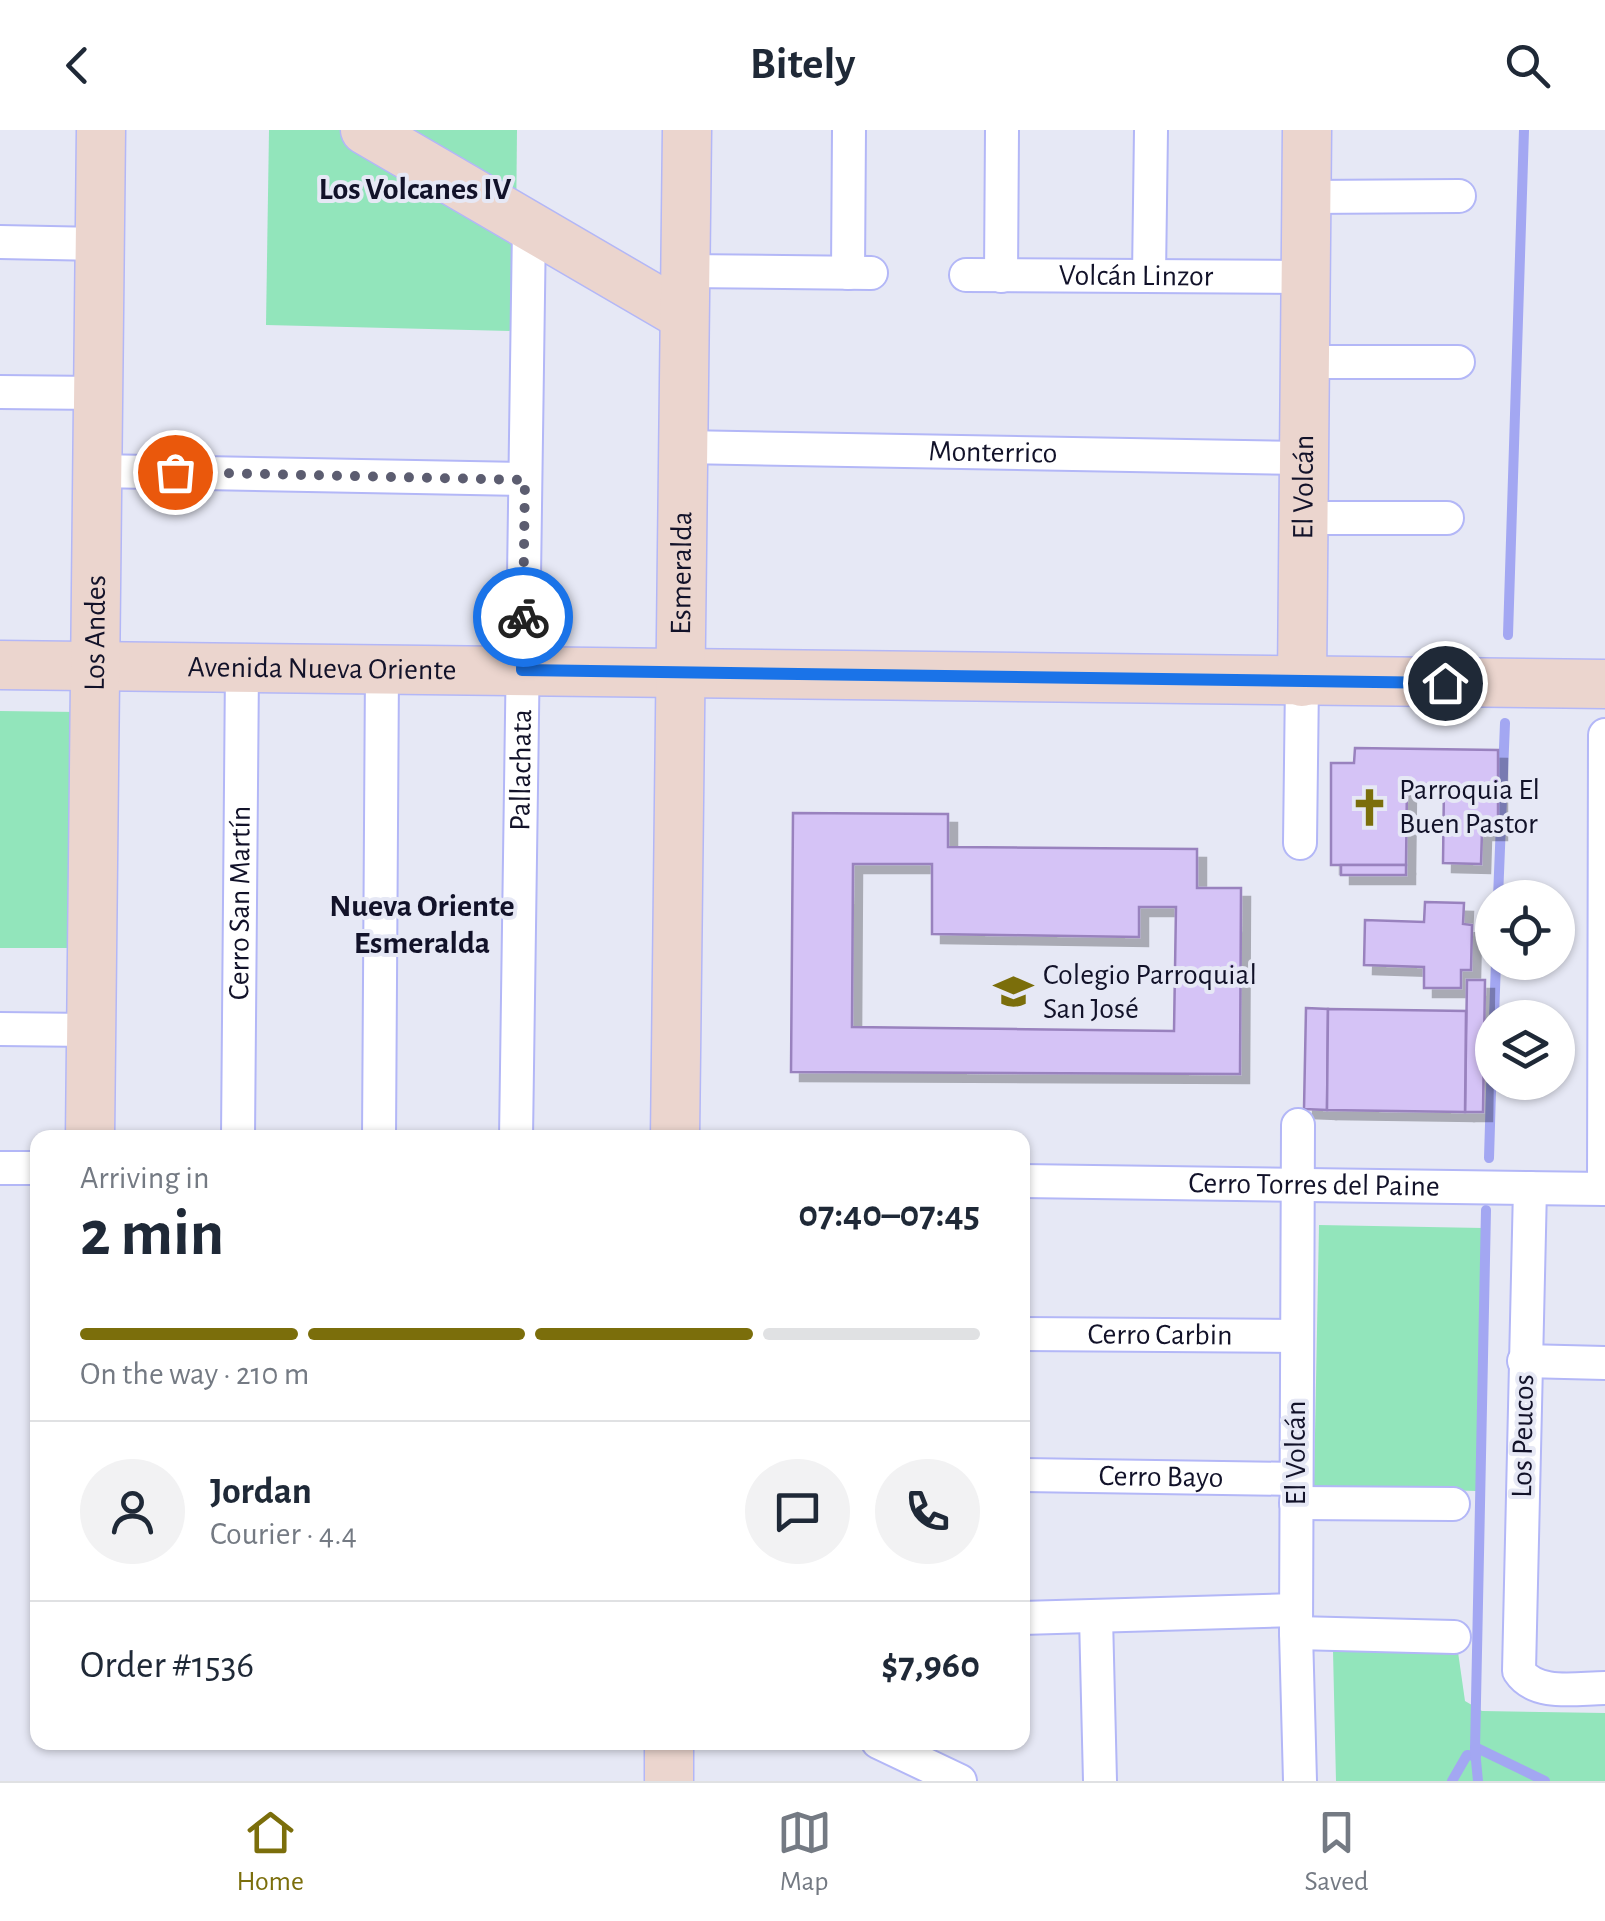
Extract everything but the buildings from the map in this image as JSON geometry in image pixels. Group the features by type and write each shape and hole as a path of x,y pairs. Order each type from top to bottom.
{"street":[{"name":"Los Andes","path":"90,1130 101,130"},
{"path":"365,130 528,226 685,294 859,273 849,130"},
{"name":"Esmeralda","path":"676,1130 687,130"},
{"path":"1001,276 1002,130"},
{"path":"1149,276 1151,130"},
{"name":"El Volcán","path":"1300,843 1307,130"},
{"path":"1306,197 1459,196"},
{"name":"Pallachata","path":"516,1130 528,226"},
{"path":"0,242 100,244"},
{"name":"Volcán Linzor","path":"966,276 1306,277"},
{"path":"1305,362 1458,362"},
{"path":"0,392 98,393"},
{"name":"Monterrico","path":"683,447 1304,458"},
{"path":"97,471 525,480"},
{"path":"1304,518 1447,518"},
{"name":"Avenida Nueva Oriente","path":"0,665 1605,684"},
{"name":"Cerro San Martín","path":"238,1130 242,667"},
{"path":"378,1130 382,669"},
{"path":"1604,1189 1605,734"},
{"path":"0,1029 91,1030"},
{"name":"El Volcán","path":"1298,1126 1296,1622 1300,1781"},
{"path":"0,1168 30,1168"},
{"name":"Cerro Torres del Paine","path":"1030,1181 1604,1189"},
{"name":"Los Peucos","path":"1530,1188 1519,1672 1536,1688 1605,1688"},
{"name":"Cerro Carbin","path":"1030,1334 1296,1336"},
{"path":"1524,1361 1605,1364"},
{"name":"Cerro Bayo","path":"1030,1476 1453,1504"},
{"path":"1096,1617 1100,1781"},
{"path":"1030,1618 1296,1622 1454,1636"},
{"path":"669,1750 669,1781"},
{"path":"895,1750 960,1781"}],"green space":[{"path":"269,130 517,130 515,331 266,325"},
{"path":"0,711 78,712 72,948 0,948"},
{"path":"1319,1225 1483,1228 1476,1491 1314,1486"},
{"path":"1333,1651 1458,1652 1465,1701 1482,1711 1605,1713 1605,1781 1336,1781"}],"waterway":[{"path":"1508,635 1524,130"},
{"path":"1499,880 1505,723"},
{"path":"1495,980 1495,1000"},
{"path":"1489,1158 1491,1100"},
{"path":"1478,1781 1475,1750 1486,1210"},
{"path":"1475,1747 1545,1781"},
{"path":"1452,1781 1467,1755 1476,1756"}],"way so far":[{"path":"175,472 525,480 523,617"}],"place":[{"name":"Parroquia El Buen Pastor","path":"1369,807"},
{"name":"Colegio Parroquial San José","path":"1013,992"}],"district":[{"name":"Los Volcanes IV","path":"415,189"},
{"name":"Nueva Oriente Esmeralda","path":"422,924"}],"route":[{"path":"523,617 522,670 1445,683"}]}
